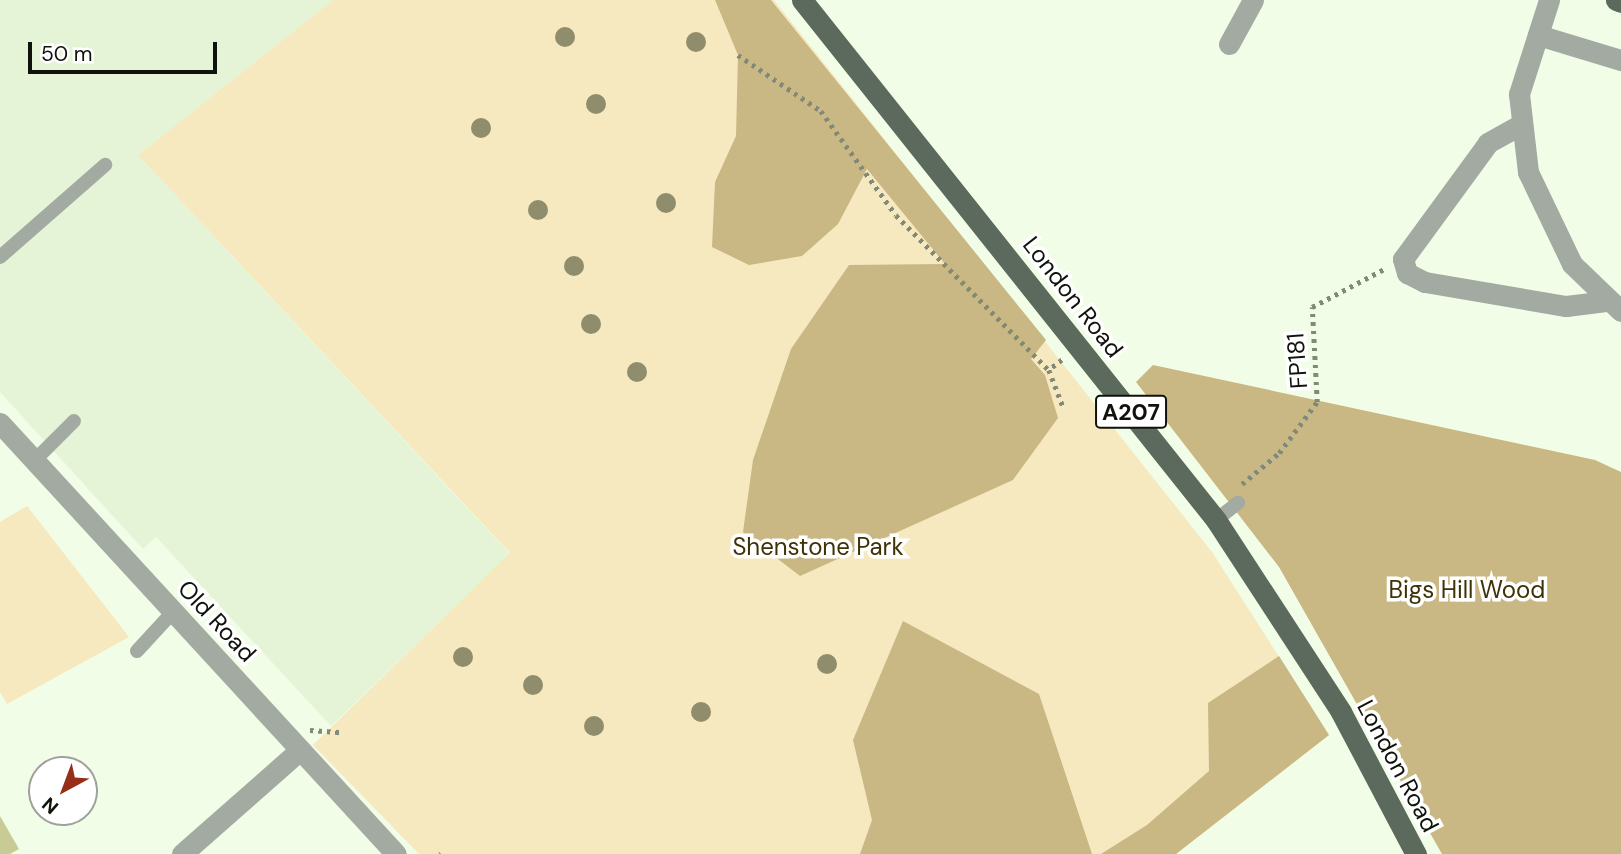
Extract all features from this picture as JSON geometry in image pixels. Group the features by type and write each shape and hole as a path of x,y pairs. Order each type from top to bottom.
{"main road":[{"name":"London Road","path":"802,0 1216,520 1341,712 1416,854"},
{"path":"1616,0 1621,2"}],"street":[{"path":"1229,44 1253,0"},
{"path":"1549,0 1519,94 1520,125 1547,223 1572,264 1613,306"},
{"path":"1538,35 1621,60"},
{"path":"1520,125 1488,143 1403,259 1407,273 1425,282 1566,306 1613,306"},
{"name":"Old Road","path":"0,423 172,613 397,854"},
{"path":"190,851 300,750"}],"lane":[{"path":"0,257 105,165"},
{"path":"35,460 74,421"},
{"path":"1216,520 1238,503"},
{"path":"137,651 172,613"}],"path":[{"path":"738,55 821,111 896,215 1049,370 1064,409"},
{"name":"FP181","path":"1239,487 1279,453 1317,402 1312,307 1403,259"},
{"path":"1049,370 1079,346"}],"shaded area":[{"path":"0,0 333,0 138,155 510,554 331,726 156,537 143,549 0,392"}],"green space":[{"name":"Shenstone Park","path":"333,0 774,0 1212,552 1329,735 1176,854 419,854 313,745 510,553 138,155"},
{"path":"715,0 771,0 1046,340 1031,359 1045,375 1058,418 1013,480 800,576 743,532 753,460 791,349 849,265 945,264 867,169 838,224 802,256 749,265 712,247 715,182 736,136 738,55"},
{"name":"Bigs Hill Wood","path":"1153,365 1595,460 1621,472 1621,854 1442,854 1279,567 1136,382"},
{"path":"27,506 129,637 7,704 0,692 0,522"},
{"path":"903,621 1039,694 1092,854 860,854 872,820 853,740"},
{"path":"1279,656 1329,735 1176,854 1101,854 1147,825 1209,771 1208,703"}],"building":[{"path":"0,816 19,849 10,854 0,854"}]}
